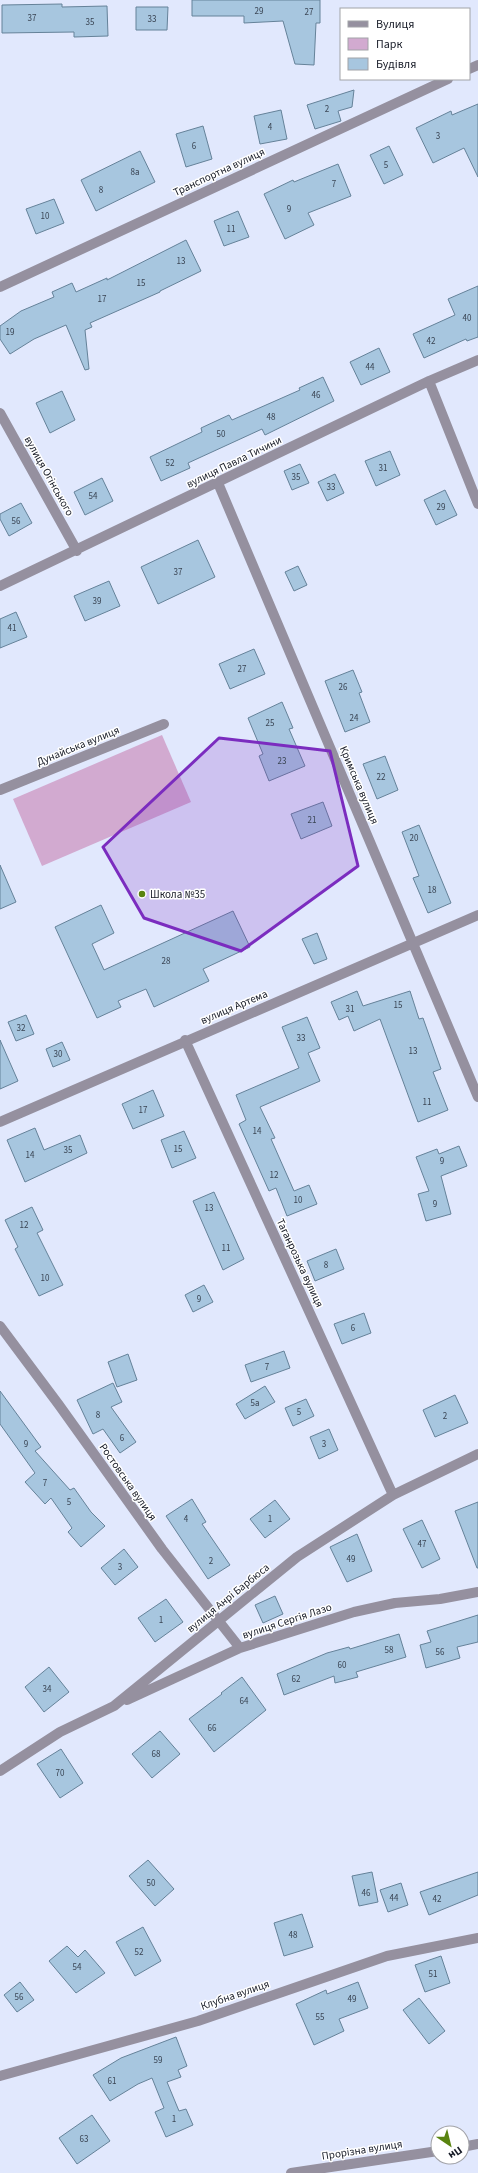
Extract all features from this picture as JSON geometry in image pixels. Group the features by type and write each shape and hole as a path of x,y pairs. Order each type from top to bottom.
{"street":[{"name":"Транспортна вулиця","path":"0,287 446,80"},
{"name":"вулиця Павла Тичини","path":"0,586 429,381 478,360"},
{"path":"429,381 478,504"},
{"name":"вулиця Огінського","path":"0,413 76,550"},
{"name":"Кримська вулиця","path":"218,483 478,1097"},
{"name":"Дунайська вулиця","path":"0,790 164,724"},
{"name":"вулиця Артема","path":"0,1122 185,1040 478,915"},
{"name":"Таганрозька вулиця","path":"185,1040 394,1495"},
{"name":"Ростовська вулиця","path":"0,1326 59,1405 148,1531 240,1648"},
{"name":"вулиця Анрі Барбюса","path":"0,1771 60,1732 114,1706 297,1557 394,1495 478,1454"},
{"name":"вулиця Сергія Лазо","path":"114,1706 240,1648 354,1612 395,1604 440,1600 478,1592"},
{"name":"Клубна вулиця","path":"0,2076 198,2021 387,1956 478,1938"},
{"name":"Прорізна вулиця","path":"291,2173 430,2151"}],"highlighted area":[{"path":"219,738 330,751 358,866 241,951 144,918 103,847"}],"green space":[{"path":"162,735 191,802 42,866 13,799"}],"building":[{"path":"192,0 320,0 320,23 316,23 314,65 295,64 283,21 244,23 244,16 192,16"},
{"path":"62,4 62,7 107,6 108,36 74,37 74,32 2,33 2,5"},
{"path":"136,7 168,7 167,30 136,30"},
{"path":"354,90 352,107 338,111 341,121 315,129 307,105"},
{"path":"478,104 478,177 464,148 433,163 416,128 451,111 452,115"},
{"path":"281,110 287,139 260,144 254,116"},
{"path":"203,126 212,159 186,167 176,134"},
{"path":"389,146 403,175 384,184 370,155"},
{"path":"140,151 155,182 96,211 81,180"},
{"path":"338,164 351,196 308,213 314,225 285,239 264,194 293,180 294,182"},
{"path":"54,199 64,223 36,234 26,209"},
{"path":"238,211 249,237 224,246 214,221"},
{"path":"186,240 201,271 160,292 90,323 92,327 85,330 89,369 85,370 66,325 34,339 10,354 0,339 0,326 21,311 54,297 52,292 72,283 76,292 107,278 107,280"},
{"path":"478,286 478,337 467,341 466,339 424,358 413,334 455,315 448,299"},
{"path":"379,348 390,372 361,385 350,362"},
{"path":"323,377 334,401 265,435 262,429 188,463 190,468 161,481 150,457 202,432 201,428 229,415 232,420 300,390 299,388"},
{"path":"62,391 75,420 50,433 36,403"},
{"path":"390,451 400,475 376,486 365,461"},
{"path":"300,464 309,483 292,490 284,471"},
{"path":"335,474 344,493 327,501 318,482"},
{"path":"102,478 113,501 85,515 74,492"},
{"path":"445,490 457,515 436,525 424,500"},
{"path":"21,503 32,523 9,536 0,519 0,514"},
{"path":"198,540 215,577 158,604 141,567"},
{"path":"298,566 307,585 294,591 285,572"},
{"path":"109,581 120,606 85,621 74,596"},
{"path":"16,612 27,637 0,648 0,619"},
{"path":"254,649 265,674 230,689 219,664"},
{"path":"353,670 362,692 359,693 370,722 345,732 325,681"},
{"path":"282,702 293,728 289,729 305,766 269,781 259,756 263,754 248,718"},
{"path":"385,756 398,790 377,799 363,764"},
{"path":"323,802 332,826 301,839 291,814"},
{"path":"419,825 451,903 428,913 413,878 419,876 402,832"},
{"path":"0,865 16,902 0,909"},
{"name":"Школа №35","path":"101,905 114,933 92,944 104,970 233,911 250,947 203,969 209,981 154,1007 146,989 118,1001 121,1007 97,1018 55,927"},
{"path":"317,933 327,959 314,964 302,939"},
{"path":"357,991 363,1006 410,991 419,1019 423,1018 441,1069 433,1072 448,1110 418,1122 380,1019 354,1031 348,1016 339,1020 331,1002"},
{"path":"26,1015 34,1034 16,1041 8,1022"},
{"path":"307,1017 320,1048 308,1053 320,1081 260,1107 275,1138 271,1139 294,1191 309,1185 317,1204 287,1216 276,1188 269,1191 239,1124 246,1120 236,1095 299,1068 282,1027"},
{"path":"0,1040 18,1081 0,1089"},
{"path":"62,1042 70,1060 53,1067 46,1049"},
{"path":"153,1090 164,1116 133,1129 122,1104"},
{"path":"35,1128 44,1150 80,1135 87,1153 25,1182 7,1140"},
{"path":"184,1131 196,1158 172,1168 161,1140"},
{"path":"459,1146 467,1166 441,1176 451,1214 426,1221 418,1194 429,1191 416,1157 437,1149 439,1154"},
{"path":"214,1192 244,1259 223,1270 193,1201"},
{"path":"32,1207 43,1230 37,1233 63,1285 39,1296 15,1249 18,1247 5,1220"},
{"path":"336,1249 344,1269 315,1281 307,1261"},
{"path":"204,1285 213,1302 193,1312 185,1295"},
{"path":"364,1313 371,1333 342,1344 334,1324"},
{"path":"284,1351 290,1368 251,1382 245,1365"},
{"path":"128,1354 137,1380 117,1387 108,1362"},
{"path":"113,1383 122,1402 111,1407 136,1442 120,1453 103,1429 93,1434 77,1400"},
{"path":"265,1386 275,1402 245,1419 236,1404"},
{"path":"0,1391 41,1447 35,1451 70,1490 74,1488 91,1512 105,1526 81,1547 68,1532 72,1528 51,1498 45,1504 25,1482 35,1473 0,1424"},
{"path":"455,1395 468,1423 435,1437 423,1410"},
{"path":"306,1399 314,1416 293,1426 285,1408"},
{"path":"329,1429 338,1450 319,1459 310,1437"},
{"path":"192,1499 206,1522 202,1524 230,1565 208,1579 166,1516"},
{"path":"275,1500 290,1519 265,1538 250,1519"},
{"path":"478,1502 478,1568 477,1568 455,1511"},
{"path":"422,1520 440,1559 422,1568 403,1529"},
{"path":"357,1534 372,1571 347,1582 330,1547"},
{"path":"124,1549 138,1567 115,1585 101,1568"},
{"path":"275,1596 283,1614 263,1623 255,1605"},
{"path":"166,1599 183,1622 155,1642 138,1618"},
{"path":"478,1615 478,1642 457,1647 460,1658 426,1668 420,1645 431,1642 427,1631"},
{"path":"399,1634 406,1657 356,1672 358,1677 335,1683 334,1676 284,1695 277,1674 327,1653 349,1647 350,1649"},
{"path":"49,1667 69,1692 44,1712 25,1687"},
{"path":"242,1677 266,1710 214,1752 189,1719"},
{"path":"160,1731 180,1754 152,1778 132,1754"},
{"path":"61,1749 83,1783 60,1798 37,1764"},
{"path":"148,1860 174,1889 155,1906 129,1876"},
{"path":"372,1872 378,1902 359,1906 352,1876"},
{"path":"478,1872 478,1895 429,1915 420,1892"},
{"path":"401,1883 408,1905 388,1912 380,1890"},
{"path":"302,1914 313,1947 284,1956 274,1923"},
{"path":"143,1927 161,1961 135,1976 116,1942"},
{"path":"67,1946 78,1957 85,1950 105,1973 76,1993 49,1961"},
{"path":"441,1956 450,1983 425,1992 415,1965"},
{"path":"20,1982 34,2000 17,2012 4,1995"},
{"path":"358,1982 368,2008 339,2019 344,2031 314,2045 296,2004 326,1990 327,1994"},
{"path":"419,1998 445,2031 429,2044 403,2010"},
{"path":"176,2037 187,2066 178,2070 181,2077 167,2082 179,2111 186,2109 193,2125 166,2137 155,2112 164,2108 152,2078 138,2084 110,2101 93,2075 121,2058"},
{"path":"92,2115 110,2141 77,2164 59,2138"}],"place":[{"name":"Школа №35","path":"142,894"}]}
